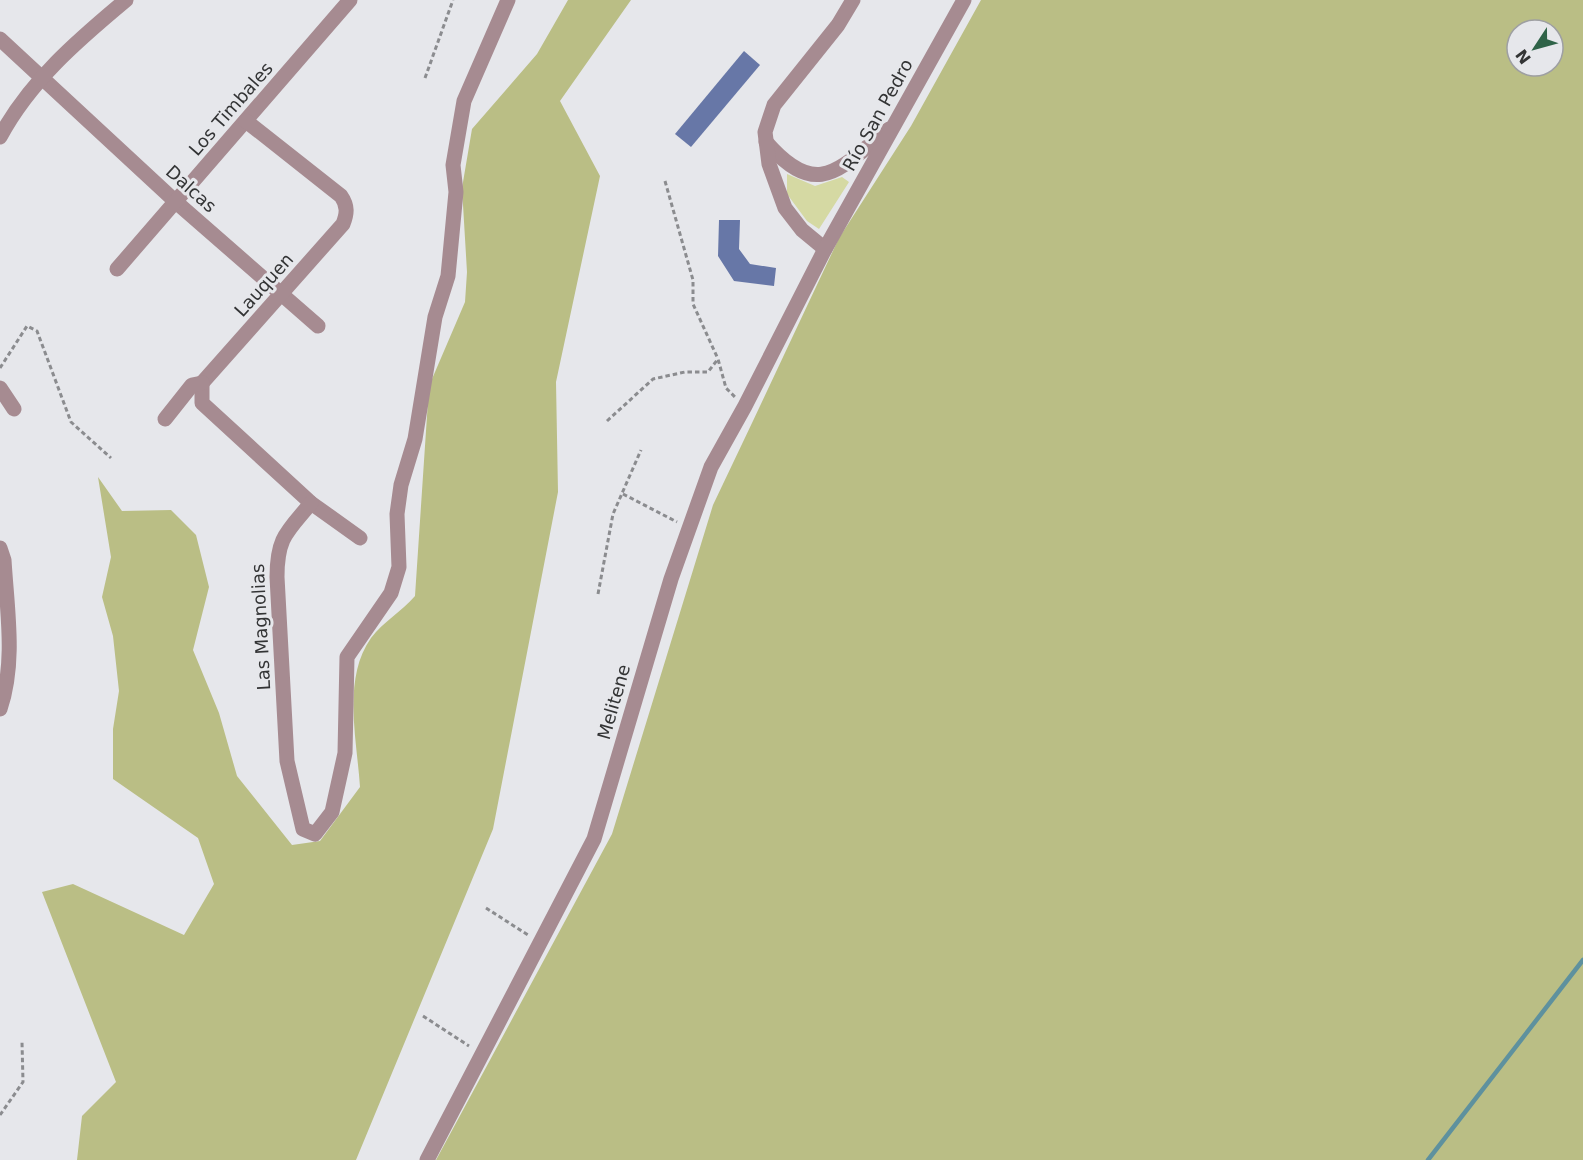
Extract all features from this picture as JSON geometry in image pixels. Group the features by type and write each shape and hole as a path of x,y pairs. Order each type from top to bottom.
{"street":[{"path":"0,137 42,76 84,34 126,0"},
{"name":"Los Timbales","path":"117,269 350,0"},
{"name":"Las Magnolias","path":"311,503 281,539 277,555 287,761 303,830 315,834 332,812 345,753 347,657 391,593 399,567 398,514 401,485 415,439 435,316 448,276 456,192 453,165 464,101 508,0"},
{"path":"825,249 802,230 785,208 769,165 766,123 774,105 838,26 853,0"},
{"name":"Río San Pedro","path":"825,249 964,0"},
{"name":"Dalcas","path":"0,39 176,202 318,326"},
{"name":"Lauquen","path":"165,418 192,386 202,383 343,224 347,208 341,196 246,121"},
{"path":"766,142 793,169 811,176 826,173 845,163 896,123"},
{"name":"Melitene","path":"427,1160 594,839 671,579 711,467 746,406 825,249"},
{"path":"202,383 202,403 311,503 360,538"},
{"path":"0,388 14,409"},
{"path":"0,548 4,560 10,662 6,690 0,709"}],"path":[{"path":"425,78 453,0"},
{"path":"665,181 693,280 693,304 718,359 726,388 746,406"},
{"path":"0,368 27,326 37,331 71,422 111,458"},
{"path":"607,421 653,379 685,372 708,372 718,359"},
{"path":"598,594 613,514 641,450"},
{"path":"623,494 689,529"},
{"path":"486,908 540,942"},
{"path":"423,1016 481,1053"},
{"path":"0,1115 23,1082 22,1042"}],"green space":[{"path":"568,0 631,0 560,101 600,176 556,382 558,492 493,829 356,1160 77,1160 82,1116 116,1082 42,892 73,884 184,935 214,884 198,838 113,779 113,729 119,691 113,636 102,597 111,557 98,477 122,511 171,510 196,535 209,587 193,650 219,713 237,776 292,845 320,841 360,787 354,691 362,654 376,632 415,596 429,386 465,302 467,272 462,188 472,129 537,54"},
{"path":"981,0 1583,0 1583,1160 436,1160 612,834 713,505 839,238 911,126"},
{"path":"787,174 815,186 842,177 849,182 819,229 807,221 787,194"}],"building":[{"path":"744,51 760,65 691,147 675,134"},
{"path":"719,220 740,220 739,249 750,264 776,268 774,286 734,281 718,256"}],"waterway":[{"path":"1428,1160 1583,960"}]}
